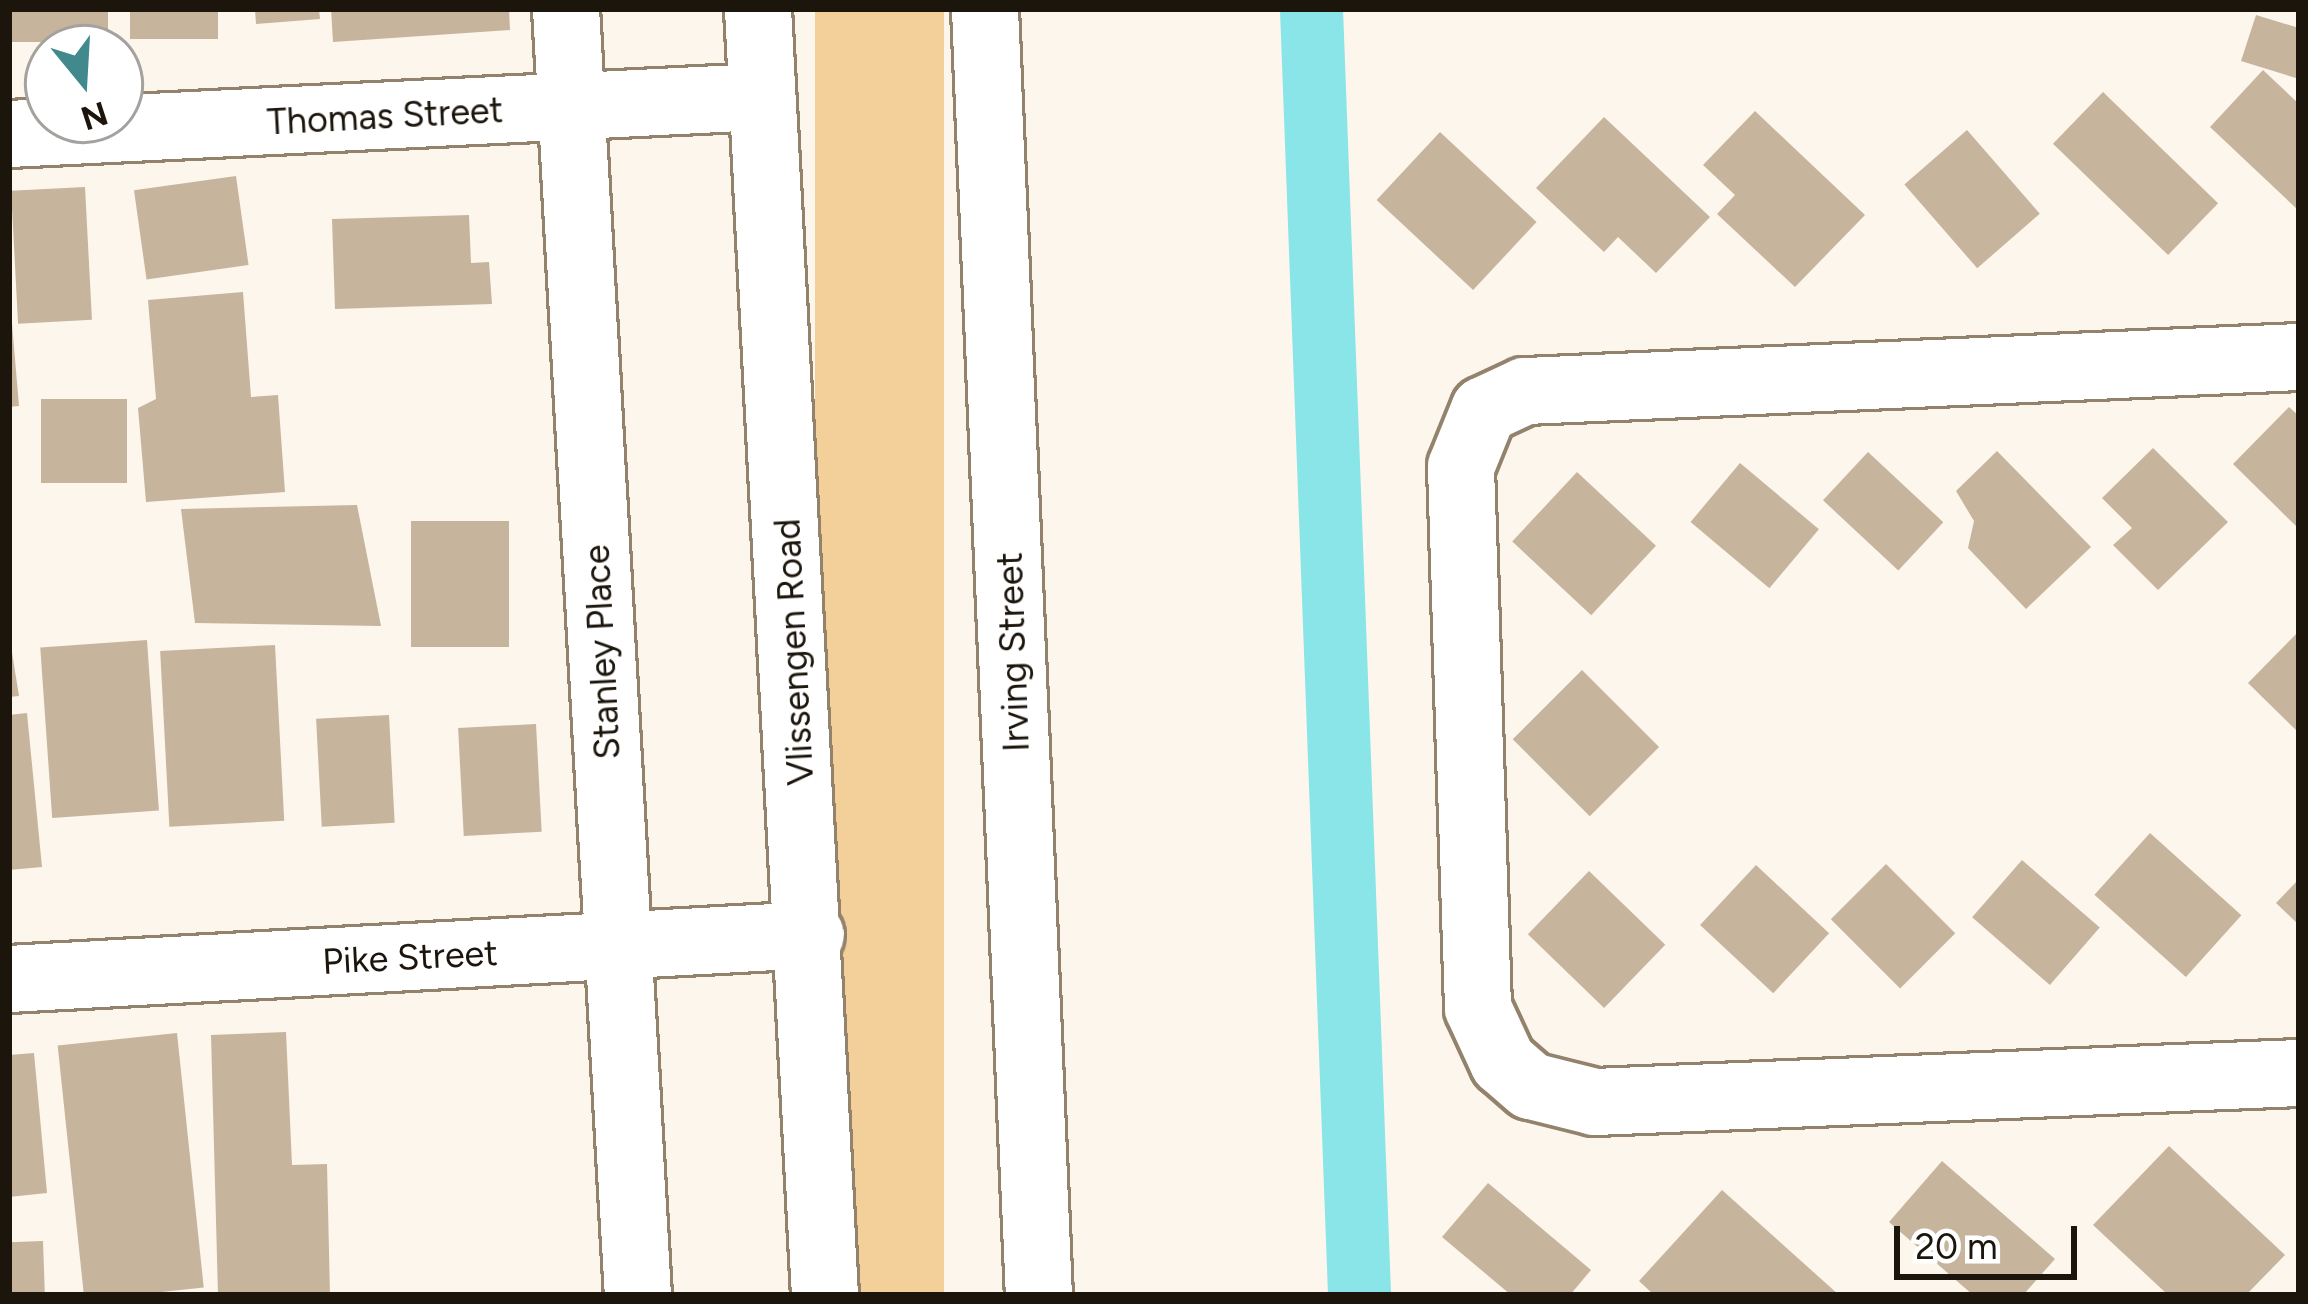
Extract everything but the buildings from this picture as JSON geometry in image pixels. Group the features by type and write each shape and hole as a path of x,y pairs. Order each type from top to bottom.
{"street":[{"name":"Stanley Place","path":"566,9 638,1295"},
{"name":"Vlissengen Road","path":"758,9 811,935 825,1295"},
{"name":"Irving Street","path":"985,9 1039,1295"},
{"name":"Thomas Street","path":"9,134 760,97"},
{"path":"2299,357 1525,391 1484,410 1461,467 1478,1008 1503,1062 1531,1086 1595,1102 2299,1073"},
{"name":"Pike Street","path":"9,979 811,935"}],"shaded area":[{"path":"815,9 944,9 944,1295 815,1295"}],"waterway":[{"path":"1311,9 1359,1295"}]}
